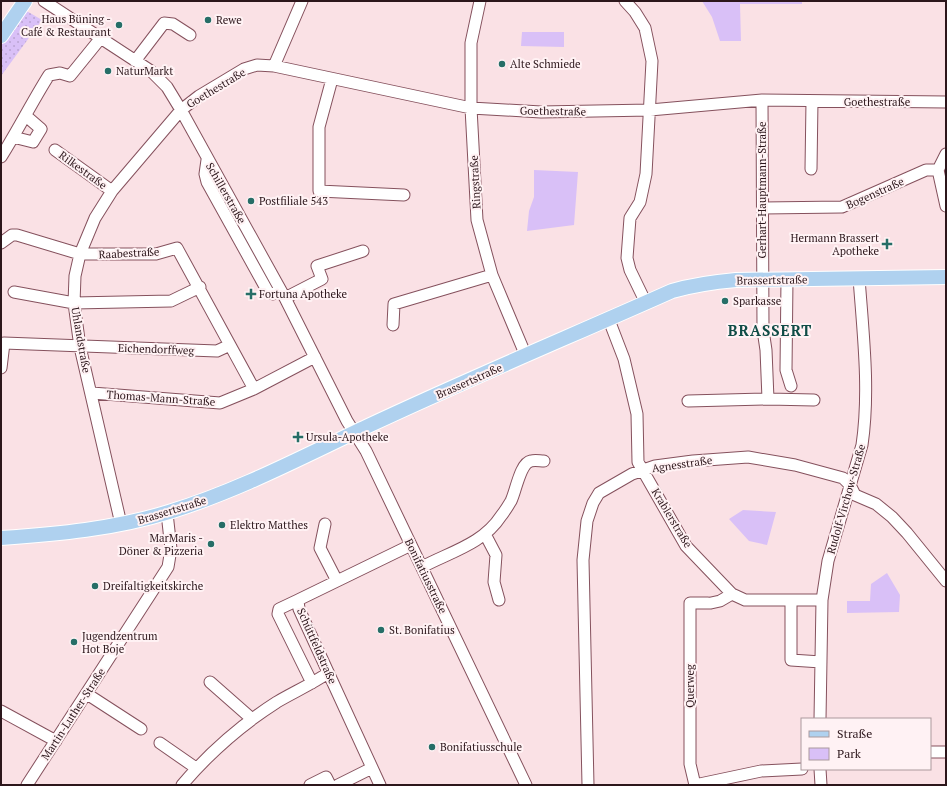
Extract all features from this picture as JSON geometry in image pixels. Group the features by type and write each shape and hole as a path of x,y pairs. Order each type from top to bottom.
{"main road":[{"path":"1,36 25,1"},
{"name":"Brassertstraße","path":"1,538 69,533 121,524 167,513 222,494 672,291 711,282 787,279 946,277"}],"street":[{"name":"Schillerstraße","path":"44,1 135,61 167,87 179,111 283,294 355,433"},
{"path":"274,66 302,1"},
{"name":"Ringstraße","path":"480,1 471,43 471,108 477,220 492,275 526,356"},
{"path":"625,1 635,12 645,28 652,61 646,174 640,202 630,218 627,258 630,270 646,303"},
{"path":"135,61 164,23 173,24 190,36"},
{"path":"1,156 26,116 29,106 49,75 60,73 70,76 100,39"},
{"name":"Goethestraße","path":"179,111 199,96 244,69 256,65 274,66 471,108 541,112 650,110 762,100 946,102"},
{"path":"332,79 319,127 319,191 404,194"},
{"name":"Gerhart-Hauptmann-Straße","path":"762,100 763,330 766,350 768,399"},
{"path":"811,169 812,101"},
{"name":"Uhlandstraße","path":"121,524 92,393 80,347 74,303 75,276 80,254 95,218 112,191 179,111"},
{"path":"13,137 34,142 41,129 26,116"},
{"name":"Rilkestraße","path":"55,150 112,191"},
{"path":"946,154 938,170 946,206"},
{"name":"Bogenstraße","path":"763,208 842,207 926,170 938,170"},
{"name":"Raabestraße","path":"4,241 12,235 17,235 80,254 156,254 178,248 200,288"},
{"path":"283,294 322,279 317,266 363,251"},
{"path":"393,325 394,304 492,275"},
{"name":"Rudolf-Virchow-Straße","path":"820,718 822,600 828,561 862,445 865,427 864,352 860,278"},
{"path":"787,279 786,370 791,386"},
{"path":"14,292 74,303 171,301 200,288 254,389"},
{"name":"Krablerstraße","path":"609,320 624,359 637,414 638,462 644,470 686,546 732,594 745,600 822,600"},
{"name":"Eichendorffweg","path":"1,368 4,343 217,351 230,345"},
{"name":"Thomas-Mann-Straße","path":"92,393 220,403 254,389 315,357"},
{"path":"688,401 768,399 814,400"},
{"name":"Bonifatiusstraße","path":"355,433 366,451 526,785"},
{"name":"Agnesstraße","path":"588,785 583,560 587,520 593,503 599,493 632,474 644,470 693,461 748,457 795,465 843,478 850,485 855,495 876,504 892,517 912,538 946,581"},
{"path":"422,567 469,545 485,534 500,519 511,500 522,471 527,464 531,461 544,461"},
{"name":"Martin-Luther-Straße","path":"27,785 168,567 170,549 167,513"},
{"path":"325,524 320,548 336,581"},
{"path":"485,534 496,555 494,582 499,600"},
{"name":"Schüttfeldstraße","path":"380,785 299,609 298,600 411,545"},
{"name":"Querweg","path":"696,785 690,764 690,603 709,603 720,601 732,594"},
{"path":"298,600 280,609 278,614 312,683"},
{"path":"791,601 791,660 821,662"},
{"path":"182,785 196,768 224,741 252,719 328,673"},
{"path":"210,682 252,719"},
{"path":"87,694 141,729"},
{"path":"1,711 56,741"},
{"path":"160,743 196,768"},
{"path":"931,752 946,752"},
{"path":"338,785 372,768"},
{"path":"696,785 761,771 801,769"},
{"path":"820,770 821,785"},
{"path":"310,785 326,777 330,785"}],"green space":[{"path":"702,1 802,1 802,4 740,4 741,41 720,41 712,17"},
{"path":"25,10 42,20 1,76 1,44"},
{"path":"522,32 564,32 564,47 521,46"},
{"path":"534,170 578,172 574,225 527,231 529,211 534,197"},
{"path":"743,510 776,512 767,545 749,541 729,519"},
{"path":"887,573 900,595 899,612 847,613 847,601 870,601 871,584"}],"place":[{"name":"Rewe","path":"208,20"},
{"name":"Haus Büning - Café & Restaurant","path":"119,25"},
{"name":"Alte Schmiede","path":"502,64"},
{"name":"NaturMarkt","path":"108,71"},
{"name":"Postfiliale 543","path":"251,201"},
{"name":"Hermann Brassert Apotheke","path":"887,244"},
{"name":"Fortuna Apotheke","path":"251,294"},
{"name":"Sparkasse","path":"725,301"},
{"name":"Ursula-Apotheke","path":"298,437"},
{"name":"Elektro Matthes","path":"222,525"},
{"name":"MarMaris - Döner & Pizzeria","path":"211,544"},
{"name":"Dreifaltigkeitskirche","path":"95,586"},
{"name":"St. Bonifatius","path":"381,630"},
{"name":"Jugendzentrum Hot Boje","path":"74,642"},
{"name":"Bonifatiusschule","path":"432,747"}],"district":[{"name":"BRASSERT","path":"770,330"}]}
